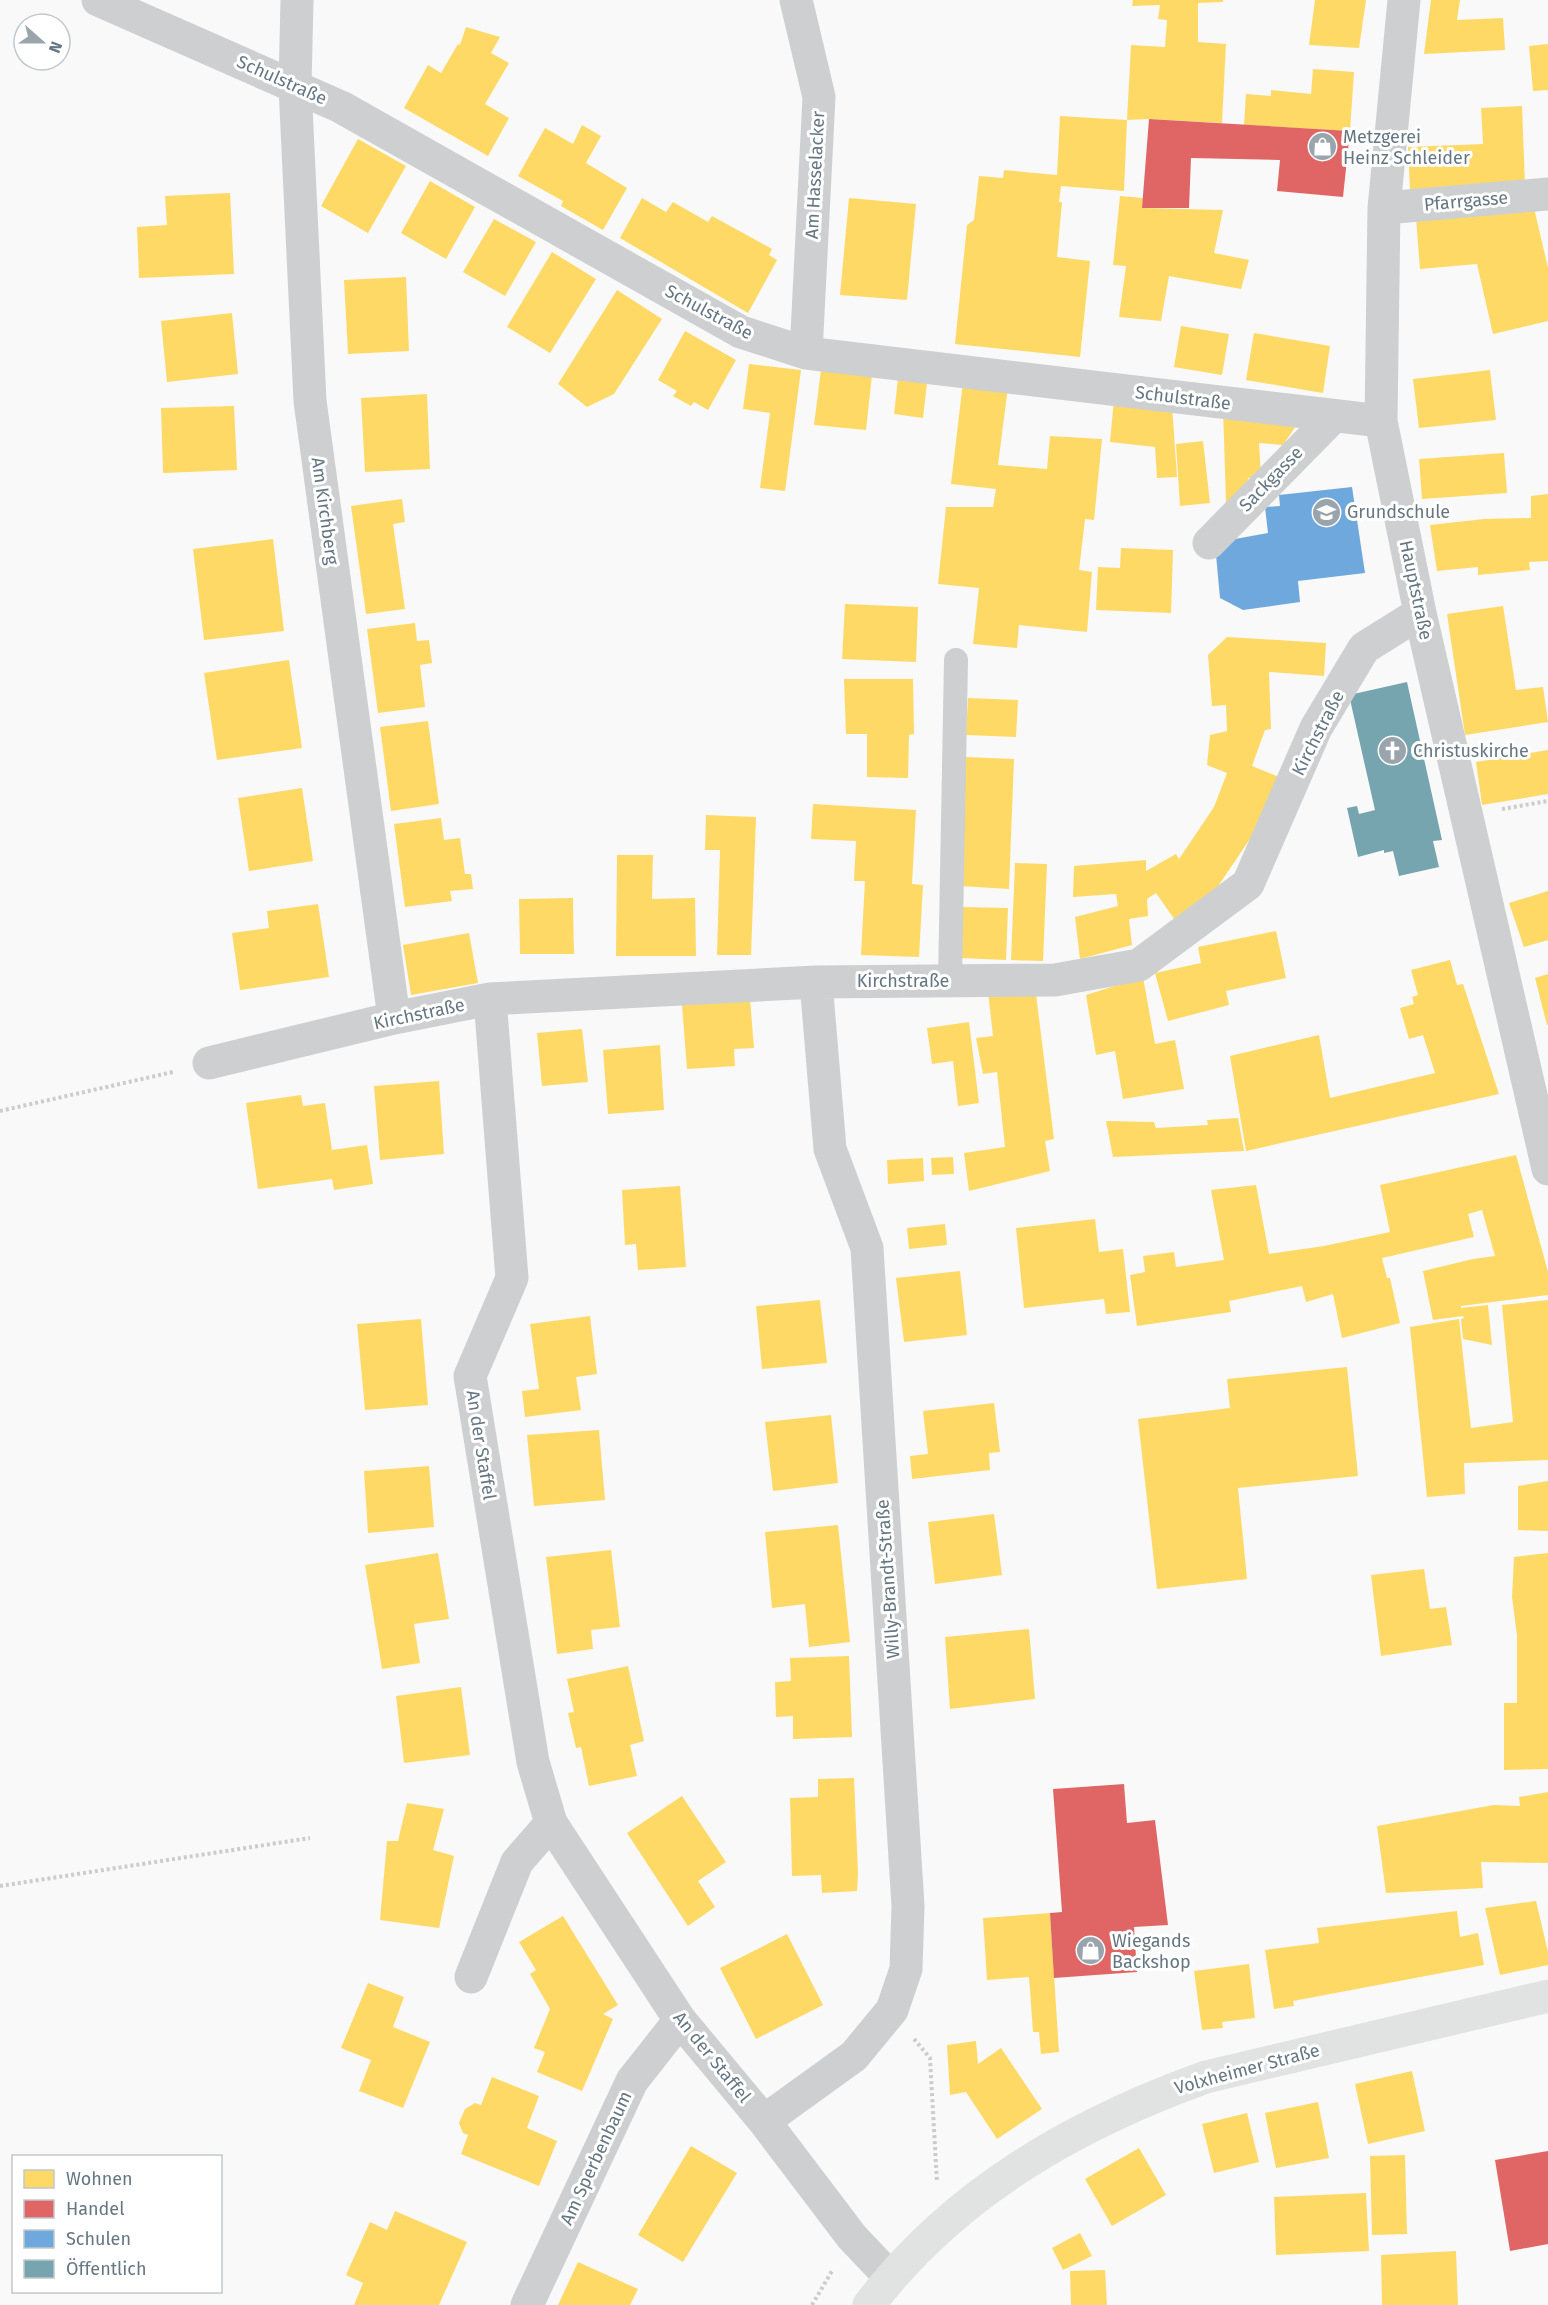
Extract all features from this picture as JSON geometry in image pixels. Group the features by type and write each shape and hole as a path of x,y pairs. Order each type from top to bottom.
{"main road":[{"name":"Volxheimer Straße","path":"869,2305 890,2277 939,2229 1012,2171 1102,2119 1153,2096 1206,2077 1548,1996"}],"street":[{"name":"Schulstraße","path":"98,0 341,107 741,332 806,353 1382,422"},
{"name":"Am Kirchberg","path":"297,0 295,86 310,401 394,1018"},
{"name":"Am Hasselacker","path":"796,0 819,97 806,353"},
{"name":"Hauptstraße","path":"1404,0 1384,208 1382,422 1420,613 1548,1169"},
{"name":"Pfarrgasse","path":"1384,208 1548,194"},
{"name":"Sackgasse","path":"1209,543 1334,416"},
{"name":"Kirchstraße","path":"209,1064 394,1018 490,999 816,982 1069,979 1139,965 1248,884 1316,728 1364,648 1420,613"},
{"name":"Willy-Brandt-Straße","path":"764,2121 854,2056 892,2010 906,1969 908,1905 867,1248 830,1149 816,982"},
{"name":"An der Staffel","path":"490,999 512,1278 470,1376 533,1762 551,1823 680,2020 764,2121 852,2237 890,2277"},
{"path":"471,1977 516,1862 551,1823"},
{"name":"Am Sperbenbaum","path":"527,2305 632,2081 680,2020"}],"lane":[{"path":"950,981 956,660"}],"path":[{"path":"1466,815 1548,801"},
{"path":"0,1111 209,1064"},
{"path":"0,1886 310,1838"},
{"path":"892,2010 930,2058 939,2229"}],"building: Wohnen":[{"path":"1133,0 1223,0 1223,2 1198,3 1198,42 1226,44 1222,123 1127,120 1131,45 1165,47 1167,20 1158,19 1160,5 1132,6"},
{"path":"1315,0 1366,0 1359,48 1309,45"},
{"path":"1431,0 1460,0 1457,20 1503,18 1505,50 1424,54"},
{"path":"466,27 500,37 491,53 509,63 485,104 509,118 488,156 404,108 428,65 441,73 458,44 460,45"},
{"path":"1548,44 1548,90 1533,91 1529,46"},
{"path":"1313,69 1354,72 1350,131 1244,125 1246,94 1271,96 1271,90 1311,94"},
{"path":"1522,106 1525,185 1410,190 1408,147 1483,144 1481,108"},
{"path":"1060,116 1127,120 1124,191 1061,186 1059,202 1062,202 1057,257 1090,261 1080,357 955,344 967,225 974,220 979,176 1003,178 1004,170 1057,175"},
{"path":"582,125 601,136 586,163 627,188 603,230 561,206 563,201 518,176 545,128 573,144"},
{"path":"358,139 406,166 368,233 321,206"},
{"path":"430,181 475,207 446,259 401,233"},
{"path":"230,193 234,274 139,278 137,227 167,225 165,196"},
{"path":"1120,196 1143,198 1142,208 1223,210 1214,253 1249,260 1241,289 1169,276 1161,321 1119,317 1126,266 1113,265"},
{"path":"642,198 666,212 673,202 708,222 712,216 772,249 769,255 777,260 748,313 620,238"},
{"path":"849,198 916,204 907,300 840,295"},
{"path":"1534,208 1548,268 1548,321 1493,334 1477,264 1420,269 1416,218"},
{"path":"494,219 536,242 505,296 463,272"},
{"path":"552,252 596,279 550,353 507,327"},
{"path":"406,277 409,351 348,354 344,280"},
{"path":"617,290 662,319 614,394 587,407 558,384"},
{"path":"232,313 238,374 167,382 161,321"},
{"path":"1181,326 1229,334 1222,375 1174,367"},
{"path":"685,331 736,360 708,410 694,402 691,406 673,396 677,391 658,380"},
{"path":"1254,333 1330,346 1323,393 1246,380"},
{"path":"749,364 801,370 785,491 760,488 770,413 743,409"},
{"path":"821,370 872,375 866,430 814,425"},
{"path":"1490,370 1496,420 1419,428 1413,379"},
{"path":"898,379 927,383 923,418 894,414"},
{"path":"963,382 1008,387 998,465 1047,469 1050,436 1102,439 1094,520 1085,519 1079,570 1092,572 1087,632 1019,625 1017,648 973,644 979,588 938,584 946,507 993,507 996,489 951,484"},
{"path":"427,394 430,469 365,472 361,398"},
{"path":"1114,399 1172,405 1177,477 1157,478 1155,447 1110,442"},
{"path":"234,406 237,470 163,473 161,408"},
{"path":"1223,407 1300,420 1283,445 1259,443 1261,477 1248,478 1247,489 1226,503"},
{"path":"1203,441 1210,503 1180,506 1176,444"},
{"path":"1504,453 1507,493 1422,499 1419,459"},
{"path":"1548,494 1548,561 1529,562 1530,570 1478,575 1478,567 1437,571 1430,525 1484,519 1531,518 1531,496"},
{"path":"402,499 405,522 393,524 405,609 366,614 351,506"},
{"path":"273,539 284,631 204,640 193,549"},
{"path":"1121,548 1173,550 1171,613 1096,610 1098,567 1120,568"},
{"path":"845,604 918,607 916,662 842,659"},
{"path":"1503,606 1516,690 1543,687 1548,722 1465,735 1447,614"},
{"path":"415,623 417,641 429,640 432,663 420,665 425,707 378,713 367,629"},
{"path":"1227,637 1326,643 1324,676 1269,672 1271,729 1265,730 1252,766 1279,777 1260,824 1206,904 1177,923 1156,893 1147,899 1148,916 1129,919 1132,945 1080,959 1075,917 1118,906 1116,894 1073,897 1074,866 1146,860 1146,871 1176,854 1179,859 1214,807 1227,773 1207,765 1210,735 1227,731 1226,705 1212,706 1208,655"},
{"path":"289,660 302,748 217,760 204,673"},
{"path":"844,679 913,679 914,734 909,735 908,778 867,777 867,734 846,734"},
{"path":"968,698 1018,700 1016,737 966,735"},
{"path":"428,721 439,804 391,811 380,727"},
{"path":"1548,750 1548,794 1482,805 1476,762"},
{"path":"966,757 1014,759 1009,889 961,886"},
{"path":"302,788 313,861 249,871 238,798"},
{"path":"813,804 916,810 912,884 923,885 919,957 861,955 865,881 854,881 856,841 811,839"},
{"path":"706,815 756,817 751,955 717,955 720,850 705,850"},
{"path":"441,818 444,840 460,838 465,874 471,874 473,889 450,891 452,901 405,907 394,824"},
{"path":"617,855 653,855 652,899 695,898 696,956 616,956"},
{"path":"1015,863 1047,864 1043,961 1011,960"},
{"path":"1548,891 1548,940 1524,947 1509,903"},
{"path":"573,898 574,954 520,954 519,899"},
{"path":"318,904 329,977 240,990 232,933 269,928 267,911"},
{"path":"962,907 1008,908 1006,960 960,958"},
{"path":"1276,931 1286,978 1226,991 1229,1005 1168,1021 1155,973 1201,963 1198,947"},
{"path":"469,933 478,983 411,995 403,945"},
{"path":"1450,960 1457,985 1463,984 1499,1094 1246,1151 1230,1056 1319,1035 1330,1098 1435,1073 1423,1035 1409,1039 1400,1008 1414,1004 1412,997 1418,995 1411,970"},
{"path":"1548,974 1548,1025 1547,1025 1535,978"},
{"path":"1143,977 1155,1044 1175,1040 1184,1089 1123,1099 1115,1051 1096,1055 1086,995"},
{"path":"1035,986 1054,1139 1045,1141 1050,1171 969,1191 964,1153 1005,1147 997,1072 983,1074 976,1038 993,1036 988,992"},
{"path":"750,999 754,1048 734,1049 735,1066 687,1069 682,1005"},
{"path":"969,1022 979,1103 958,1106 953,1061 932,1064 927,1028"},
{"path":"582,1029 588,1082 542,1086 537,1033"},
{"path":"660,1045 664,1110 608,1114 603,1050"},
{"path":"439,1081 444,1154 380,1160 374,1086"},
{"path":"301,1095 303,1106 325,1103 332,1150 367,1145 373,1184 334,1190 332,1179 258,1189 246,1103"},
{"path":"1238,1118 1244,1151 1113,1157 1106,1121 1154,1122 1156,1128 1208,1125 1207,1120"},
{"path":"1516,1155 1548,1272 1548,1295 1461,1306 1461,1308 1488,1305 1492,1345 1463,1339 1461,1319 1464,1318 1463,1316 1433,1320 1423,1271 1495,1256 1482,1210 1468,1214 1474,1237 1382,1258 1387,1278 1390,1278 1400,1323 1342,1338 1333,1294 1306,1302 1302,1286 1229,1301 1231,1312 1137,1326 1130,1275 1145,1272 1143,1256 1174,1252 1176,1267 1224,1260 1211,1190 1256,1185 1269,1254 1324,1246 1390,1232 1380,1185"},
{"path":"953,1157 954,1174 932,1175 931,1158"},
{"path":"923,1158 924,1181 888,1184 887,1160"},
{"path":"680,1186 686,1267 638,1270 636,1244 625,1245 622,1190"},
{"path":"1095,1219 1099,1252 1123,1249 1130,1312 1106,1314 1104,1299 1024,1308 1016,1228"},
{"path":"945,1224 947,1245 909,1249 907,1228"},
{"path":"960,1271 967,1335 904,1342 896,1278"},
{"path":"820,1300 827,1363 762,1369 756,1306"},
{"path":"1548,1300 1548,1460 1464,1463 1465,1494 1427,1497 1410,1327 1459,1319 1471,1428 1513,1422 1502,1305"},
{"path":"590,1316 597,1374 576,1377 581,1410 525,1417 522,1391 539,1389 530,1324"},
{"path":"421,1319 428,1405 365,1410 357,1324"},
{"path":"1347,1367 1358,1476 1238,1488 1247,1579 1157,1589 1138,1419 1230,1408 1227,1379"},
{"path":"994,1403 1000,1452 989,1453 990,1470 912,1479 910,1456 928,1454 923,1411"},
{"path":"831,1415 838,1483 773,1491 765,1422"},
{"path":"599,1430 605,1500 534,1506 527,1435"},
{"path":"429,1466 434,1527 368,1533 364,1471"},
{"path":"1548,1481 1548,1531 1518,1530 1518,1486"},
{"path":"994,1514 1002,1575 935,1584 928,1522"},
{"path":"838,1525 850,1642 809,1647 805,1604 772,1608 765,1532"},
{"path":"611,1550 620,1627 591,1630 593,1649 557,1654 546,1557"},
{"path":"438,1553 449,1619 414,1624 420,1663 382,1669 365,1565"},
{"path":"1548,1553 1548,1769 1504,1770 1504,1703 1517,1703 1517,1636 1512,1597 1514,1557"},
{"path":"1424,1569 1430,1609 1446,1607 1452,1645 1381,1656 1371,1575"},
{"path":"1029,1629 1035,1699 950,1709 945,1637"},
{"path":"849,1656 852,1737 793,1739 793,1716 776,1717 775,1682 791,1681 790,1658"},
{"path":"628,1666 644,1741 630,1745 637,1776 589,1786 581,1747 576,1748 568,1713 574,1712 567,1679"},
{"path":"461,1687 470,1755 404,1763 396,1696"},
{"path":"854,1778 857,1891 822,1893 821,1875 792,1876 790,1798 818,1797 818,1779"},
{"path":"1548,1792 1548,1863 1481,1862 1483,1888 1386,1893 1377,1826 1494,1805 1520,1806 1519,1797"},
{"path":"682,1796 726,1862 698,1881 715,1907 688,1926 627,1833"},
{"path":"407,1803 444,1809 433,1850 454,1856 439,1928 380,1920 387,1841 398,1841"},
{"path":"1536,1901 1548,1952 1548,1965 1500,1975 1485,1908"},
{"path":"1457,1911 1460,1937 1478,1933 1484,1965 1293,2001 1294,2006 1274,2009 1265,1950 1319,1943 1317,1928"},
{"path":"1050,1913 1059,2052 1041,2054 1039,2032 1033,2032 1029,1977 987,1980 983,1918"},
{"path":"563,1916 618,2005 603,2014 613,2019 582,2091 537,2072 545,2052 534,2048 550,2009 530,1974 536,1970 519,1942"},
{"path":"787,1934 823,2005 756,2039 720,1968"},
{"path":"1249,1964 1255,2018 1222,2022 1223,2028 1202,2030 1194,1971"},
{"path":"368,1983 404,1997 393,2027 430,2042 403,2108 359,2091 371,2060 341,2048"},
{"path":"976,2041 978,2064 1001,2048 1042,2109 997,2139 966,2092 950,2095 947,2045"},
{"path":"1412,2071 1425,2131 1368,2144 1355,2084"},
{"path":"492,2077 539,2096 527,2128 557,2141 539,2186 461,2154 468,2135 463,2133 459,2123 465,2109 475,2103 481,2105"},
{"path":"1318,2102 1329,2158 1276,2168 1265,2113"},
{"path":"1247,2113 1259,2162 1214,2173 1202,2124"},
{"path":"691,2146 737,2173 683,2262 638,2235"},
{"path":"1139,2148 1166,2195 1112,2226 1085,2179"},
{"path":"1405,2155 1407,2234 1372,2235 1370,2156"},
{"path":"1366,2193 1369,2251 1276,2255 1274,2197"},
{"path":"395,2211 467,2242 439,2305 354,2305 363,2283 346,2275 370,2222 387,2230"},
{"path":"1080,2233 1092,2256 1063,2270 1052,2248"},
{"path":"1456,2251 1458,2305 1382,2305 1381,2255"},
{"path":"578,2262 638,2289 630,2305 558,2305"},
{"path":"1105,2270 1107,2305 1071,2305 1070,2271"}],"building: Handel":[{"path":"1149,119 1350,131 1343,197 1277,191 1280,160 1191,158 1189,208 1142,208"},
{"path":"1124,1784 1127,1823 1155,1820 1168,1925 1134,1927 1137,1972 1054,1978 1050,1913 1062,1912 1053,1789"},
{"path":"1548,2151 1548,2244 1510,2251 1495,2160"}],"building: Schulen":[{"path":"1352,487 1365,573 1298,581 1300,602 1243,610 1220,598 1216,555 1235,539 1268,533 1265,507 1280,506 1279,495"}],"building: Öffentlich":[{"name":"Christuskirche","path":"1407,682 1442,840 1433,841 1439,867 1399,876 1393,851 1384,853 1384,850 1358,857 1347,808 1357,806 1359,814 1375,810 1349,695"}],"place":[{"name":"Metzgerei Heinz Schleider","path":"1322,147"},
{"name":"Grundschule","path":"1326,512"},
{"name":"Christuskirche","path":"1392,751"},
{"name":"Wiegands Backshop","path":"1091,1951"}]}
